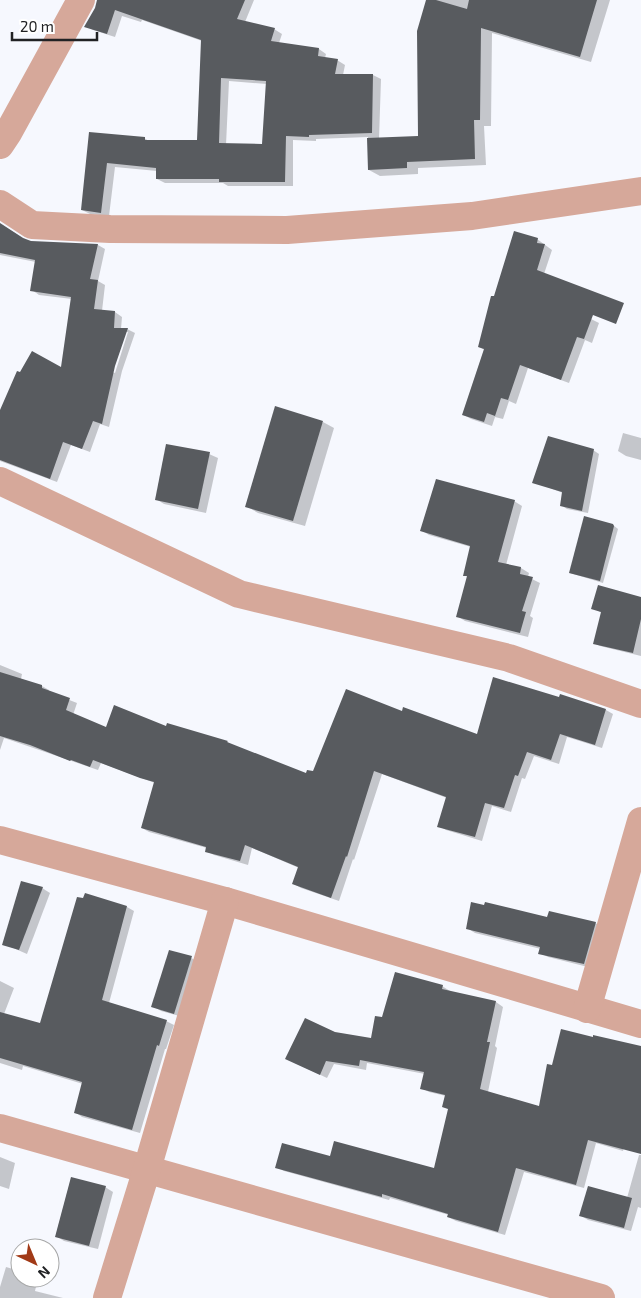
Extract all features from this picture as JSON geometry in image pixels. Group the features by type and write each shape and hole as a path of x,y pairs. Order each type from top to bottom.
{"street":[{"path":"0,145 80,0"},
{"path":"0,204 32,225 110,230 287,230 472,216 641,191"},
{"path":"0,481 239,594 509,658 641,704"},
{"path":"587,1009 641,820"},
{"path":"0,840 225,901 641,1024"},
{"path":"107,1298 147,1170 225,901"},
{"path":"0,1128 147,1170 537,1289 601,1298"}],"building":[{"path":"97,0 245,0 237,19 275,28 271,41 319,48 318,56 338,59 335,74 373,74 372,133 309,135 309,137 286,136 285,182 219,182 219,179 156,179 156,168 107,163 101,213 81,210 89,132 145,137 145,140 197,140 201,40 115,10 107,34 84,27 95,8","holes":["221,78 266,81 262,144 219,143"]},
{"path":"426,0 436,0 467,9 469,0 597,0 580,57 481,28 480,120 474,120 475,159 407,162 407,168 368,170 367,138 418,136 417,31"},
{"path":"0,223 31,241 98,244 90,279 98,280 94,309 115,311 114,328 128,328 115,366 102,424 93,421 82,449 63,442 50,479 0,460 0,410 17,371 20,372 32,351 61,367 71,297 30,291 35,260 0,253"},
{"path":"514,231 538,238 537,243 545,244 537,270 624,303 616,324 593,315 584,339 577,337 561,380 520,365 508,400 501,398 495,416 487,413 484,422 462,415 484,349 478,347 491,296 494,296"},
{"path":"275,406 323,421 293,521 245,507"},
{"path":"548,436 594,449 582,511 560,506 562,492 532,483"},
{"path":"166,444 210,452 198,509 155,500"},
{"path":"436,479 515,500 498,562 521,567 520,574 533,577 522,611 526,612 520,633 456,617 467,576 463,576 470,546 420,531"},
{"path":"584,516 613,524 614,526 600,581 569,573"},
{"path":"598,585 641,597 641,619 633,653 593,644 601,612 591,609"},
{"path":"0,672 42,685 42,688 70,698 66,710 106,727 114,705 166,726 167,723 228,741 306,773 307,770 313,771 346,689 402,711 403,707 477,734 493,677 559,697 560,694 606,709 595,745 560,734 551,760 527,752 518,776 515,775 504,808 485,803 475,837 437,827 446,797 374,771 347,857 331,898 292,884 298,867 245,845 240,861 205,852 206,847 141,828 154,782 93,760 90,767 0,736"},
{"path":"21,881 43,887 19,950 2,945"},
{"path":"85,893 127,906 102,1000 167,1020 159,1046 157,1045 132,1130 74,1113 82,1082 0,1058 0,1012 40,1023 77,897 83,898"},
{"path":"471,902 484,905 485,902 547,917 549,911 596,922 584,964 538,954 540,947 466,929"},
{"path":"169,950 192,956 174,1014 151,1007"},
{"path":"395,972 443,985 442,989 496,1001 487,1042 490,1042 480,1089 539,1106 547,1064 552,1065 561,1029 641,1046 641,1154 588,1140 576,1185 516,1168 498,1232 447,1217 448,1214 382,1194 382,1197 275,1168 282,1143 330,1156 334,1141 434,1168 448,1109 442,1107 445,1095 420,1089 424,1072 360,1060 359,1066 326,1061 320,1075 285,1059 305,1018 335,1032 371,1038 375,1016 382,1017"},
{"path":"71,1177 106,1186 89,1246 55,1237"},
{"path":"588,1186 632,1198 624,1228 579,1216"}]}
